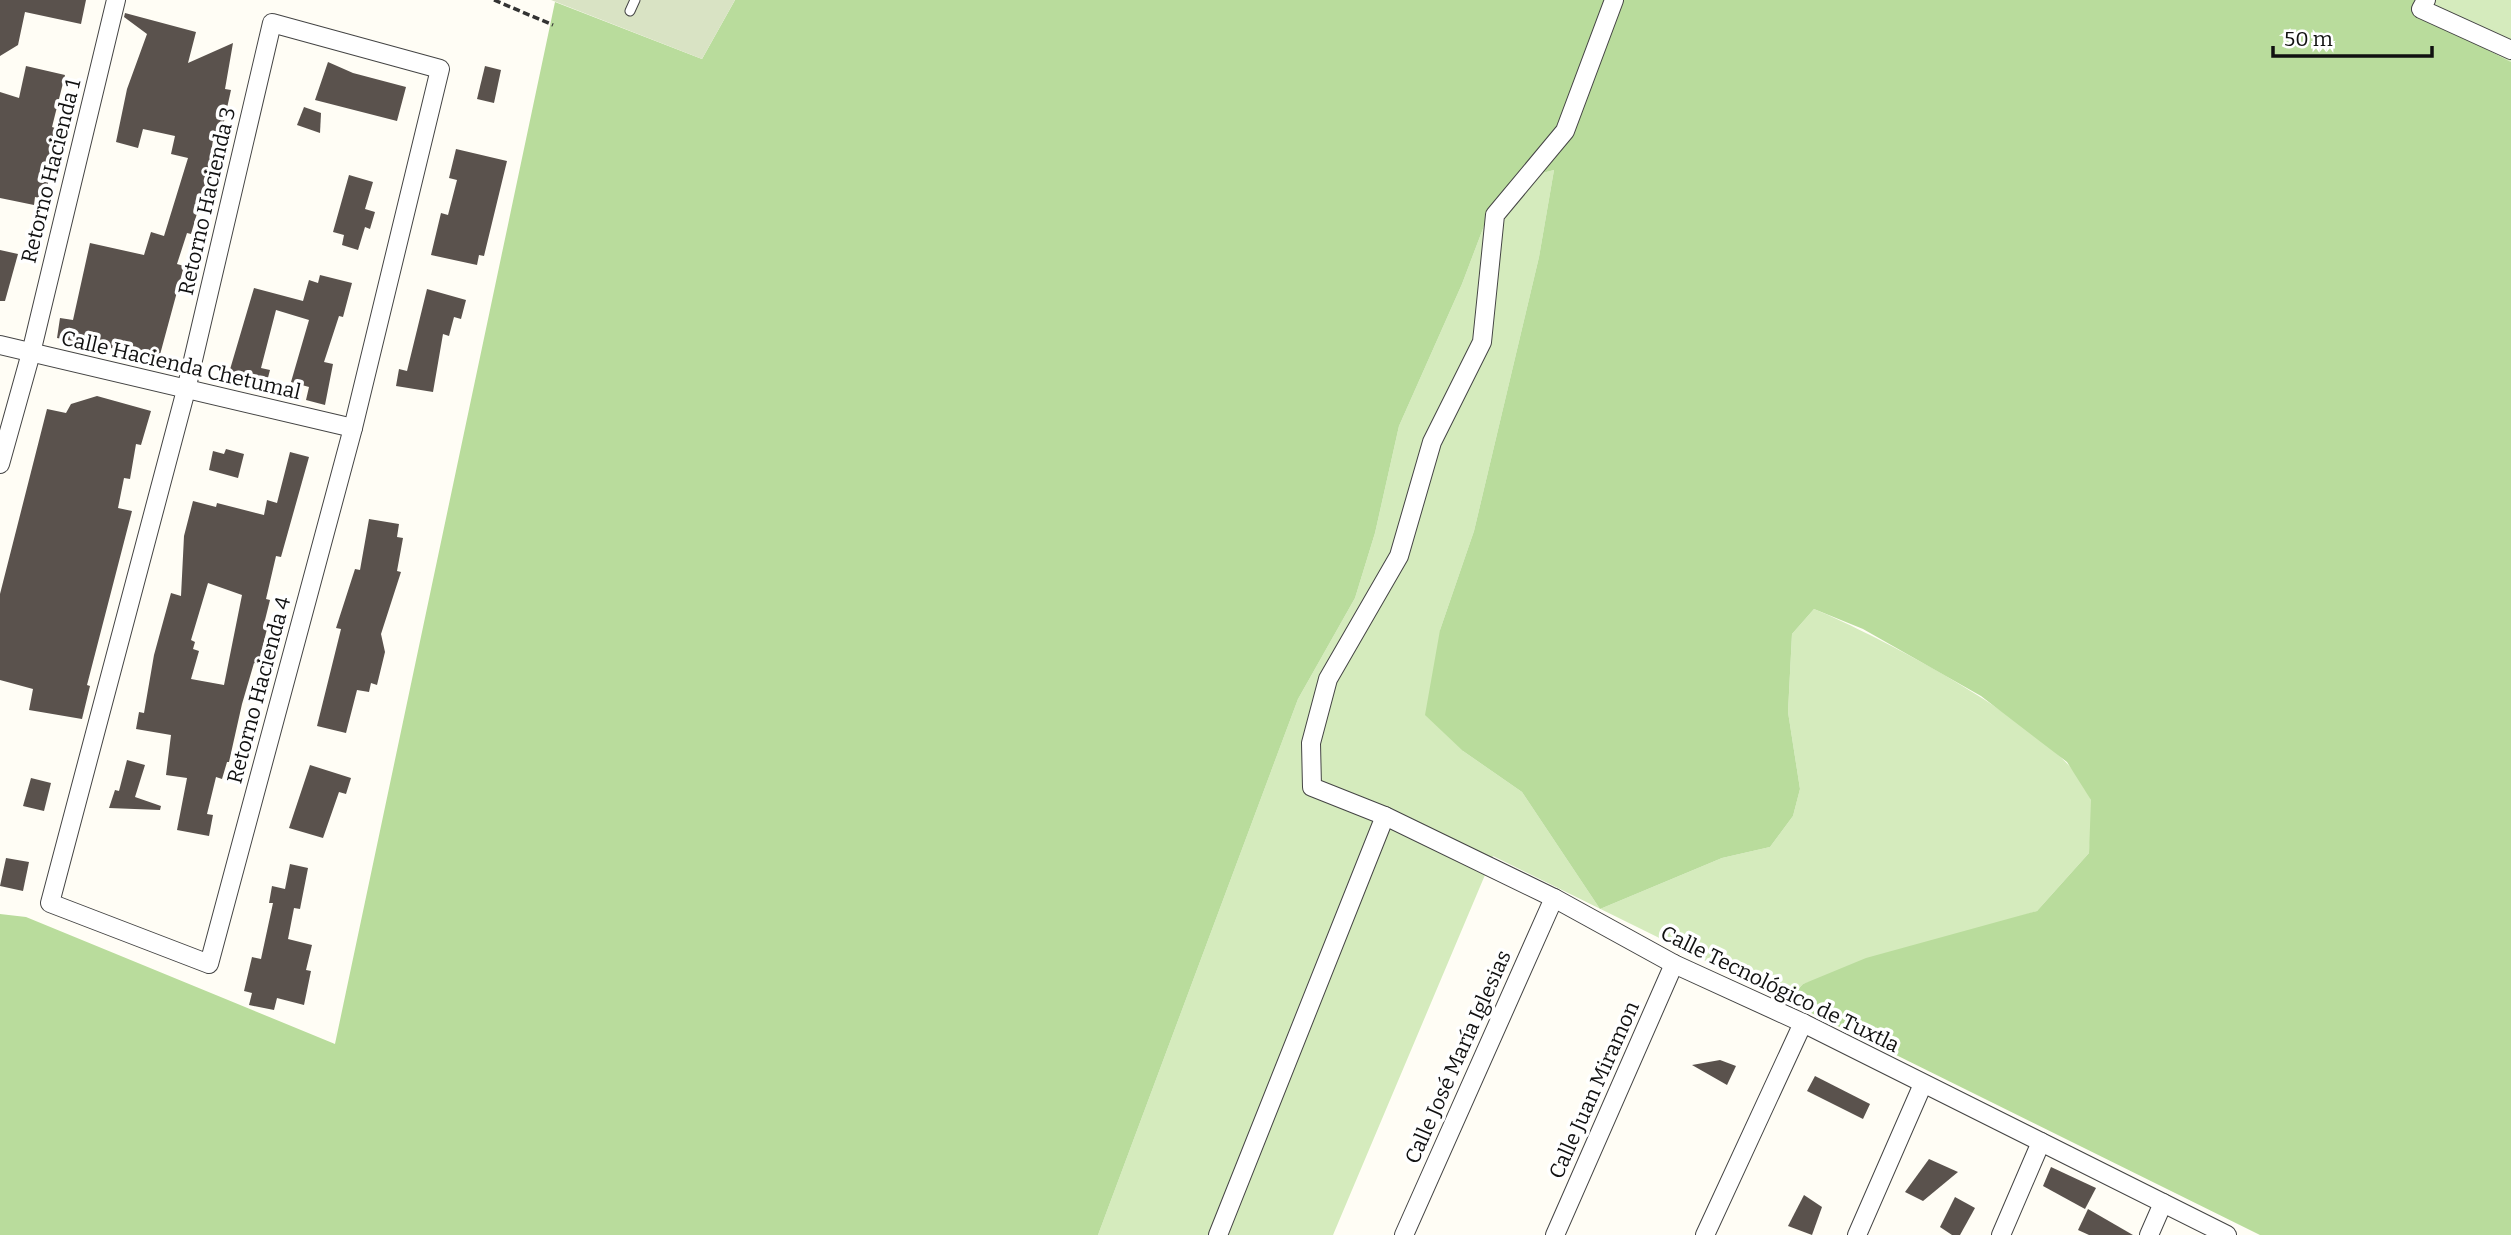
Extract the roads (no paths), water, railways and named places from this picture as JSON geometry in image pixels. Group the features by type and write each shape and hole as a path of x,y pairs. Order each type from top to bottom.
{"street":[{"name":"Retorno Hacienda 1","path":"0,464 31,353 116,0"},
{"name":"Calle Tecnológico de Tuxtla","path":"1614,0 1565,131 1495,215 1482,342 1432,442 1399,556 1328,678 1311,743 1312,787 1385,816 1553,898 1674,964 1803,1023 2227,1235"},
{"path":"2426,0 2421,9 2511,50"},
{"name":"Retorno Hacienda 3","path":"186,390 272,23 440,69 353,428"},
{"name":"Calle Hacienda Chetumal","path":"0,345 353,428"},
{"name":"Retorno Hacienda 4","path":"186,390 50,903 209,964 353,428"},
{"path":"1218,1235 1385,816"},
{"name":"Calle José María Iglesias","path":"1404,1235 1553,898"},
{"name":"Calle Juan Miramon","path":"1555,1235 1674,964"},
{"path":"1705,1235 1803,1023"},
{"path":"1857,1235 1923,1084"},
{"path":"2001,1235 2041,1142"},
{"path":"2149,1235 2163,1203"}],"lane":[{"path":"630,11 635,0"}]}
